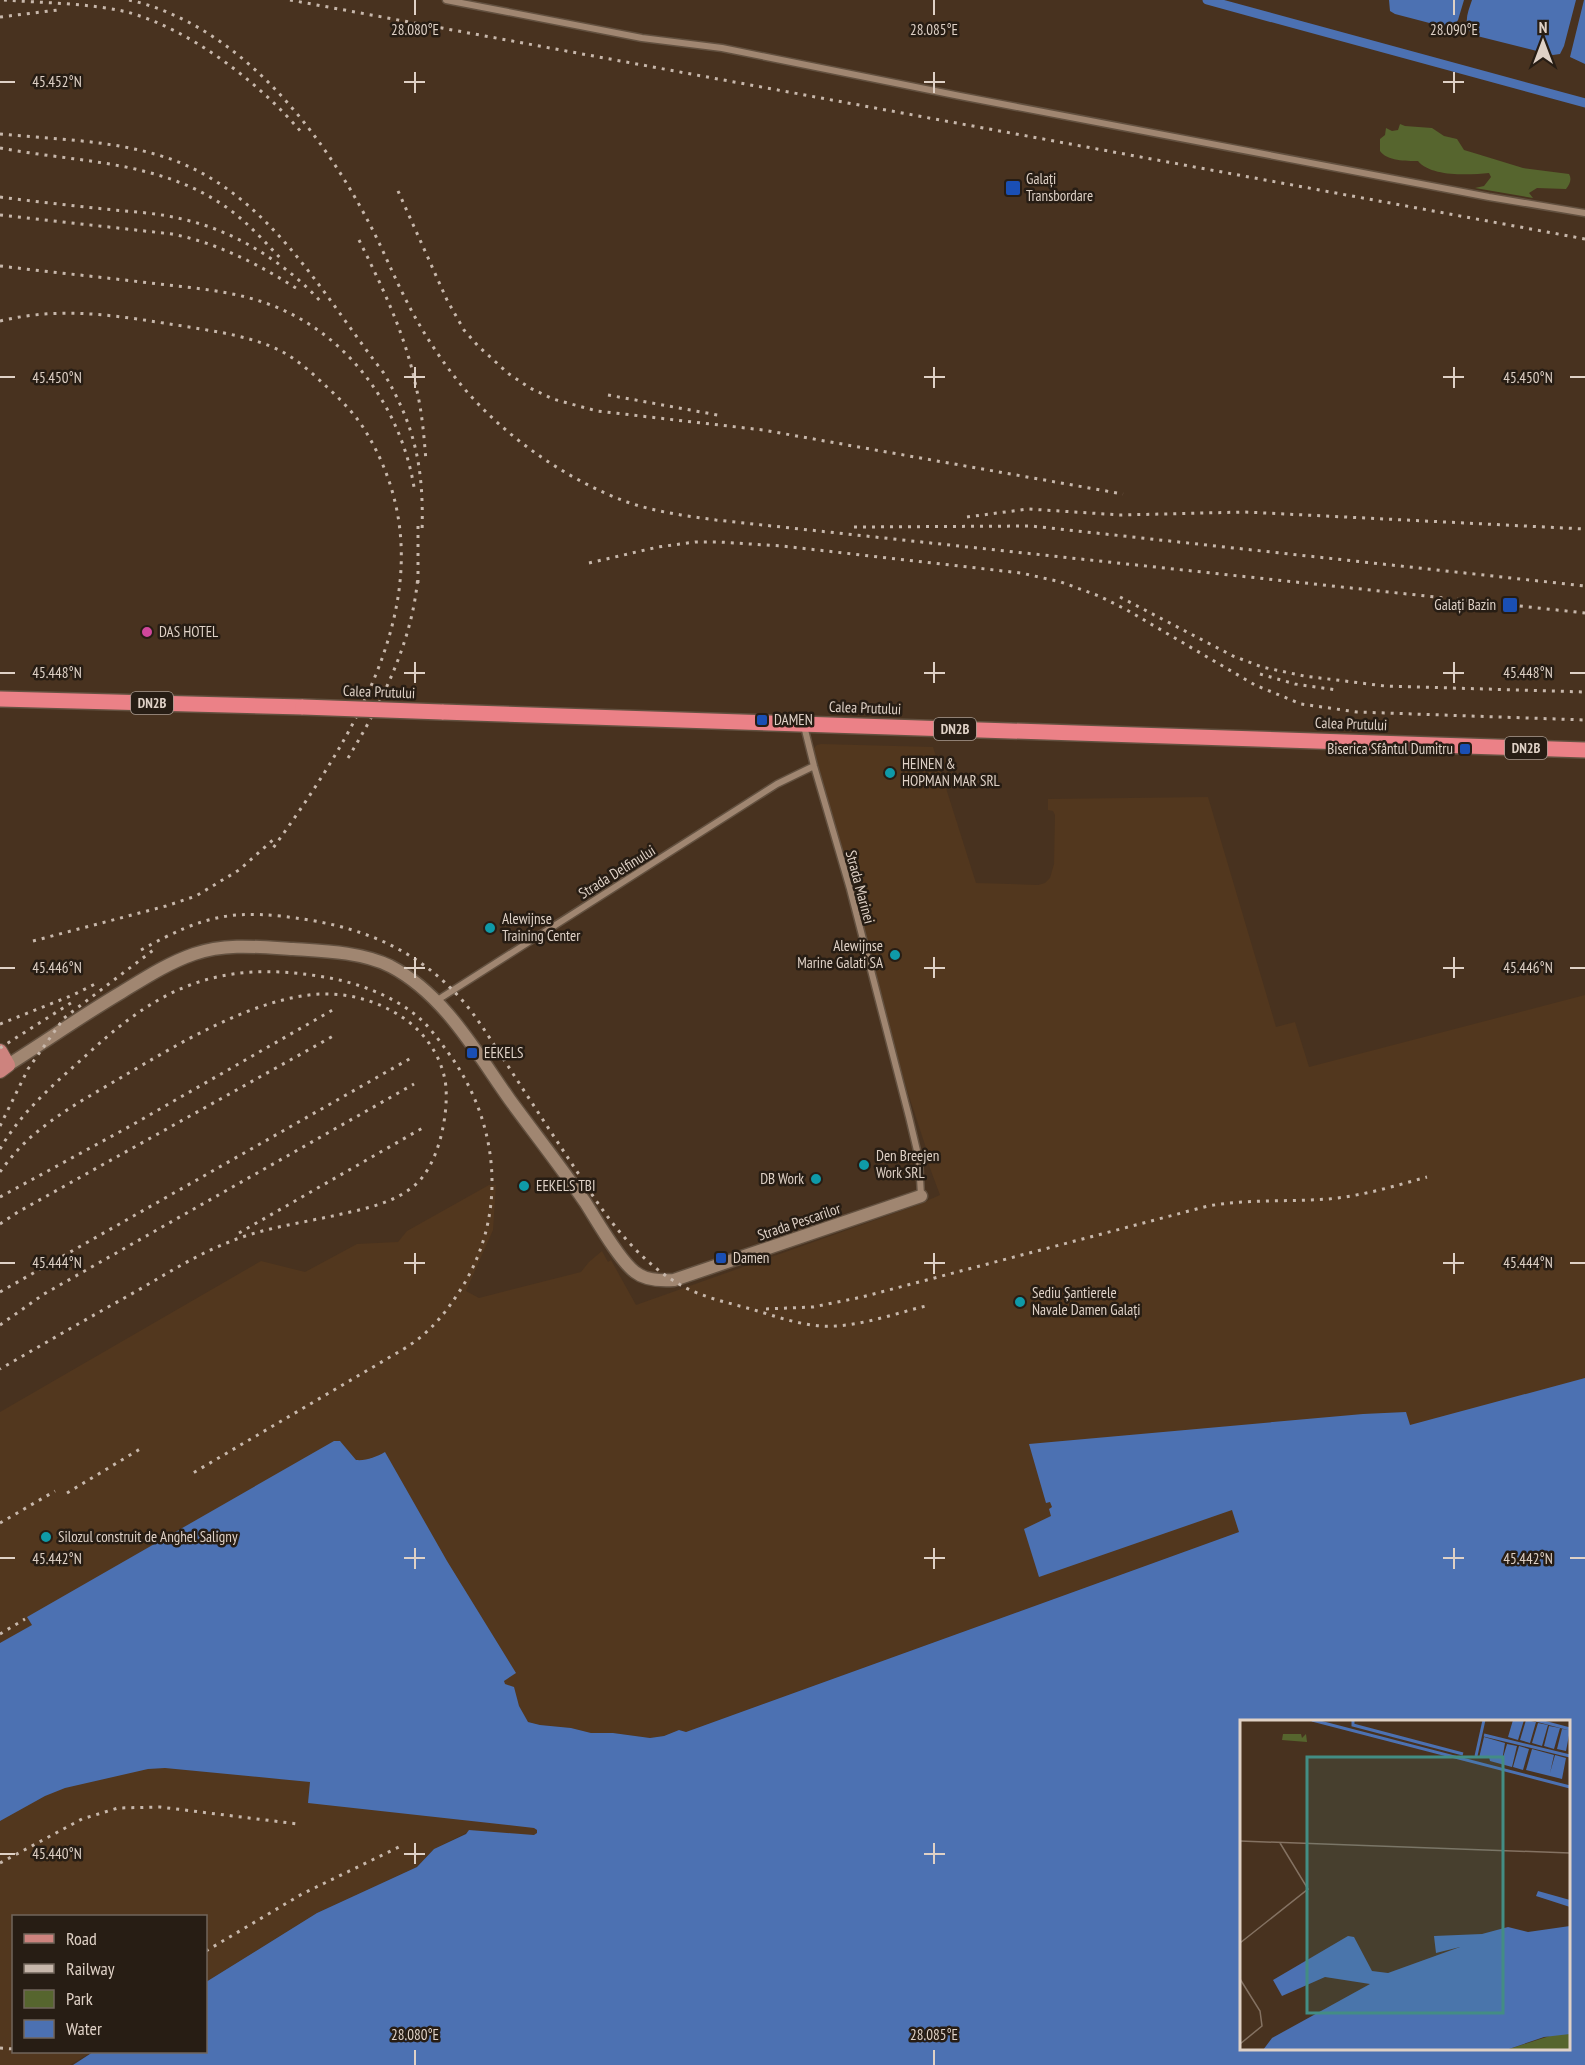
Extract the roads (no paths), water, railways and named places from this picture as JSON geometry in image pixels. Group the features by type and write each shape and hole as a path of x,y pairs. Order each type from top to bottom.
{"highway":[{"name":"Calea Prutului","path":"0,699 1585,750"}],"main road":[{"path":"0,1051 4,1068"}],"street":[{"path":"446,0 642,38 722,48 960,96 1489,197 1585,213"},
{"name":"Strada Marinei","path":"804,724 850,889 909,1117 919,1159 921,1196"},
{"name":"Strada Delfinului","path":"435,1001 777,784 814,766"},
{"path":"4,1068 153,974 183,958 216,948 257,947 322,951 376,960 404,975 435,1001"},
{"name":"Strada Pescarilor","path":"435,1001 477,1052 628,1265 635,1272 651,1279 674,1280 921,1196"}],"water":[{"path":"1389,0 1464,0 1455,24 1441,26 1395,14 1390,11"},
{"path":"1472,0 1576,0 1564,46 1560,54 1553,55 1473,35 1467,23"},
{"path":"1585,0 1585,64 1570,57"},
{"path":"1585,1378 1585,2065 73,2065 91,2053 207,2053 207,1981 317,1913 417,1867 434,1849 466,1834 469,1830 534,1835 537,1833 534,1828 308,1803 310,1782 165,1768 148,1769 65,1788 45,1796 0,1821 0,1643 32,1625 27,1617 334,1441 340,1441 356,1460 371,1458 385,1452 447,1561 516,1673 504,1681 505,1684 514,1687 519,1706 528,1722 591,1733 613,1733 650,1738 679,1730 686,1732 1239,1532 1232,1510 1039,1577 1024,1529 1051,1516 1049,1509 1052,1507 1050,1502 1046,1503 1029,1444 1406,1412 1410,1425"}],"waterway":[{"path":"1207,0 1585,103"}],"railway":[{"path":"4,0 97,7 127,12 151,20 199,45 245,77 266,95 302,133"},
{"path":"129,0 168,13 205,32 239,56 271,85 325,151 348,186 373,230 416,318 437,353 462,386 497,422 537,454 581,481 627,502 682,515 716,520 1585,613"},
{"path":"290,0 1585,239"},
{"path":"0,17 58,10"},
{"path":"0,134 100,143 158,155 196,170 229,190 259,216 287,244 312,275 383,372 394,392 416,450 421,489 422,533"},
{"path":"0,148 113,165 168,178 195,189 229,209 283,261"},
{"path":"398,191 447,300 464,330 509,374 553,399 597,411 763,430 1123,494"},
{"path":"0,197 162,215 208,226 244,242 278,263 321,302"},
{"path":"0,215 172,234 189,238 238,256 299,290"},
{"path":"359,240 385,293 412,368 420,405 426,461"},
{"path":"0,266 226,293 271,305 299,318 347,354 366,377 383,402 397,429 414,487"},
{"path":"0,321 49,314 95,314 189,327 248,339 281,351 299,363 343,403 366,432 391,487 401,542 398,597 384,651 363,704 335,755 271,851"},
{"path":"608,395 723,416"},
{"path":"967,517 1028,509 1121,515 1245,512 1585,529"},
{"path":"418,526 418,583"},
{"path":"854,527 1031,526 1585,586"},
{"path":"589,563 658,547 695,542 719,542 782,546 1021,573 1061,582 1099,596 1255,685 1301,704 1357,712 1585,720"},
{"path":"348,758 384,693 403,647 410,624 418,575"},
{"path":"1120,597 1233,656 1262,667 1304,676 1385,686 1585,692"},
{"path":"1260,674 1295,684 1337,690"},
{"path":"33,941 196,896 239,870 274,839"},
{"path":"141,950 184,928 222,917 240,915 283,916 331,924 392,946 428,968 468,1007 601,1208 639,1253 669,1278 686,1288 710,1297 803,1324 836,1326 859,1323 926,1306"},
{"path":"0,1126 28,1069 64,1018 156,948"},
{"path":"0,1149 19,1121 42,1096 118,1028 169,994 196,983 223,976 252,972 284,972 318,976 358,985 383,995 421,1020 447,1051 465,1079 478,1108 487,1138 492,1170 491,1201 486,1232 475,1263 459,1292 430,1329 407,1347 193,1473"},
{"path":"0,1024 73,995 99,982"},
{"path":"0,1172 36,1133 91,1095 218,1024 244,1013 296,997 321,994 345,995 368,1000 389,1009 409,1022 423,1035 439,1060 445,1078 445,1113 440,1141 422,1177 405,1192 387,1202 367,1208 269,1229 217,1247 181,1265 0,1369"},
{"path":"0,1048 74,1001"},
{"path":"0,1197 125,1129 336,1008"},
{"path":"0,1224 335,1035"},
{"path":"0,1292 411,1058"},
{"path":"0,1325 44,1294 414,1084"},
{"path":"239,1233 426,1126"},
{"path":"766,1309 813,1307 862,1297 1208,1206 1238,1202 1341,1198 1427,1177"},
{"path":"67,1493 140,1449"},
{"path":"0,1523 55,1491"},
{"path":"0,1634 25,1619"},
{"path":"0,1863 82,1819 118,1808 160,1807 298,1824"},
{"path":"207,1950 302,1894 401,1846"},
{"path":"0,2048 12,2049"}],"place":[{"name":"Galați Transbordare","path":"1013,188"},
{"name":"Galați Bazin","path":"1510,605"},
{"name":"DAS HOTEL","path":"147,632"},
{"name":"DAMEN","path":"762,720"},
{"name":"Biserica Sfântul Dumitru","path":"1465,749"},
{"name":"HEINEN & HOPMAN MAR SRL","path":"890,773"},
{"name":"Alewijnse Training Center","path":"490,928"},
{"name":"Alewijnse Marine Galati SA","path":"895,955"},
{"name":"EEKELS","path":"472,1053"},
{"name":"Den Breejen Work SRL","path":"864,1165"},
{"name":"DB Work","path":"816,1179"},
{"name":"EEKELS TBI","path":"524,1186"},
{"name":"Damen","path":"721,1258"},
{"name":"Sediu Șantierele Navale Damen Galați","path":"1020,1302"},
{"name":"Silozul construit de Anghel Saligny","path":"46,1537"}]}
